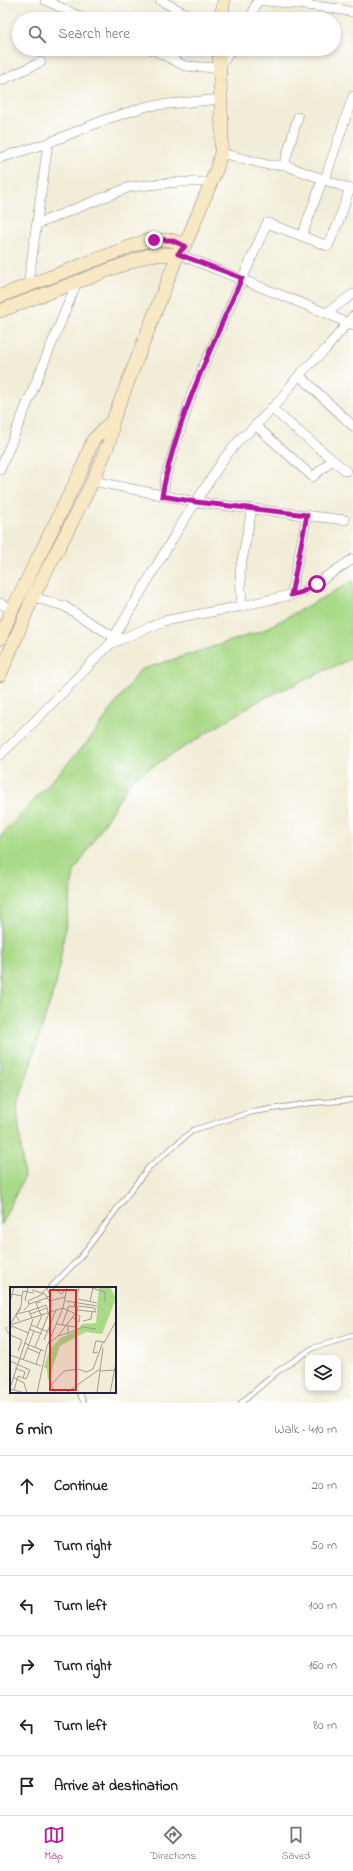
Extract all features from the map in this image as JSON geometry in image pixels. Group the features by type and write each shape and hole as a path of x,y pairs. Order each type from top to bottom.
{"street":[{"path":"45,0 70,12"},
{"path":"160,0 178,12"},
{"path":"253,12 258,0 326,4 353,12"},
{"path":"221,12 222,1"},
{"path":"169,56 185,66 220,68"},
{"path":"0,675 33,597 93,481 110,440 113,420 211,182 221,153 222,133 219,56"},
{"path":"220,68 228,56"},
{"path":"0,81 41,62"},
{"path":"302,236 353,96"},
{"path":"0,158 48,143 107,119 148,106 221,99"},
{"path":"284,165 298,117"},
{"path":"28,286 48,143"},
{"path":"162,496 166,475 193,390 266,223 328,246 351,189 284,165 268,165 221,153"},
{"path":"37,224 130,187 178,182 211,182"},
{"path":"0,296 148,240 171,240 182,250 242,278 351,322 242,437 225,457 112,641 22,734 0,754"},
{"path":"0,311 149,255 182,250"},
{"path":"0,470 77,282"},
{"path":"326,313 353,294"},
{"path":"299,376 353,426"},
{"path":"271,408 346,471"},
{"path":"0,639 12,610 81,472 94,440 113,420"},
{"path":"255,425 313,477 332,460"},
{"path":"93,481 196,502 345,520"},
{"path":"242,606 240,571 252,508"},
{"path":"291,595 307,515"},
{"path":"112,641 164,621 242,606 302,592 353,559"},
{"path":"33,597 64,606 112,641"},
{"path":"0,603 12,610"}],"lane":[{"path":"51,1287 79,1259 148,1168 193,1130 252,1112 311,1103 353,1100"},
{"path":"242,1403 278,1371 313,1348 353,1336"},
{"path":"79,1393 84,1403"}],"green space":[{"path":"353,581 353,658 260,700 131,780 74,872 57,980 17,1107 24,1178 0,1226 0,837 90,739 140,670 262,631"}],"route":[{"path":"154,240 171,240 185,246 178,254 242,278 193,390 166,475 162,496 196,502 307,515 291,595 302,592 317,584"}]}
